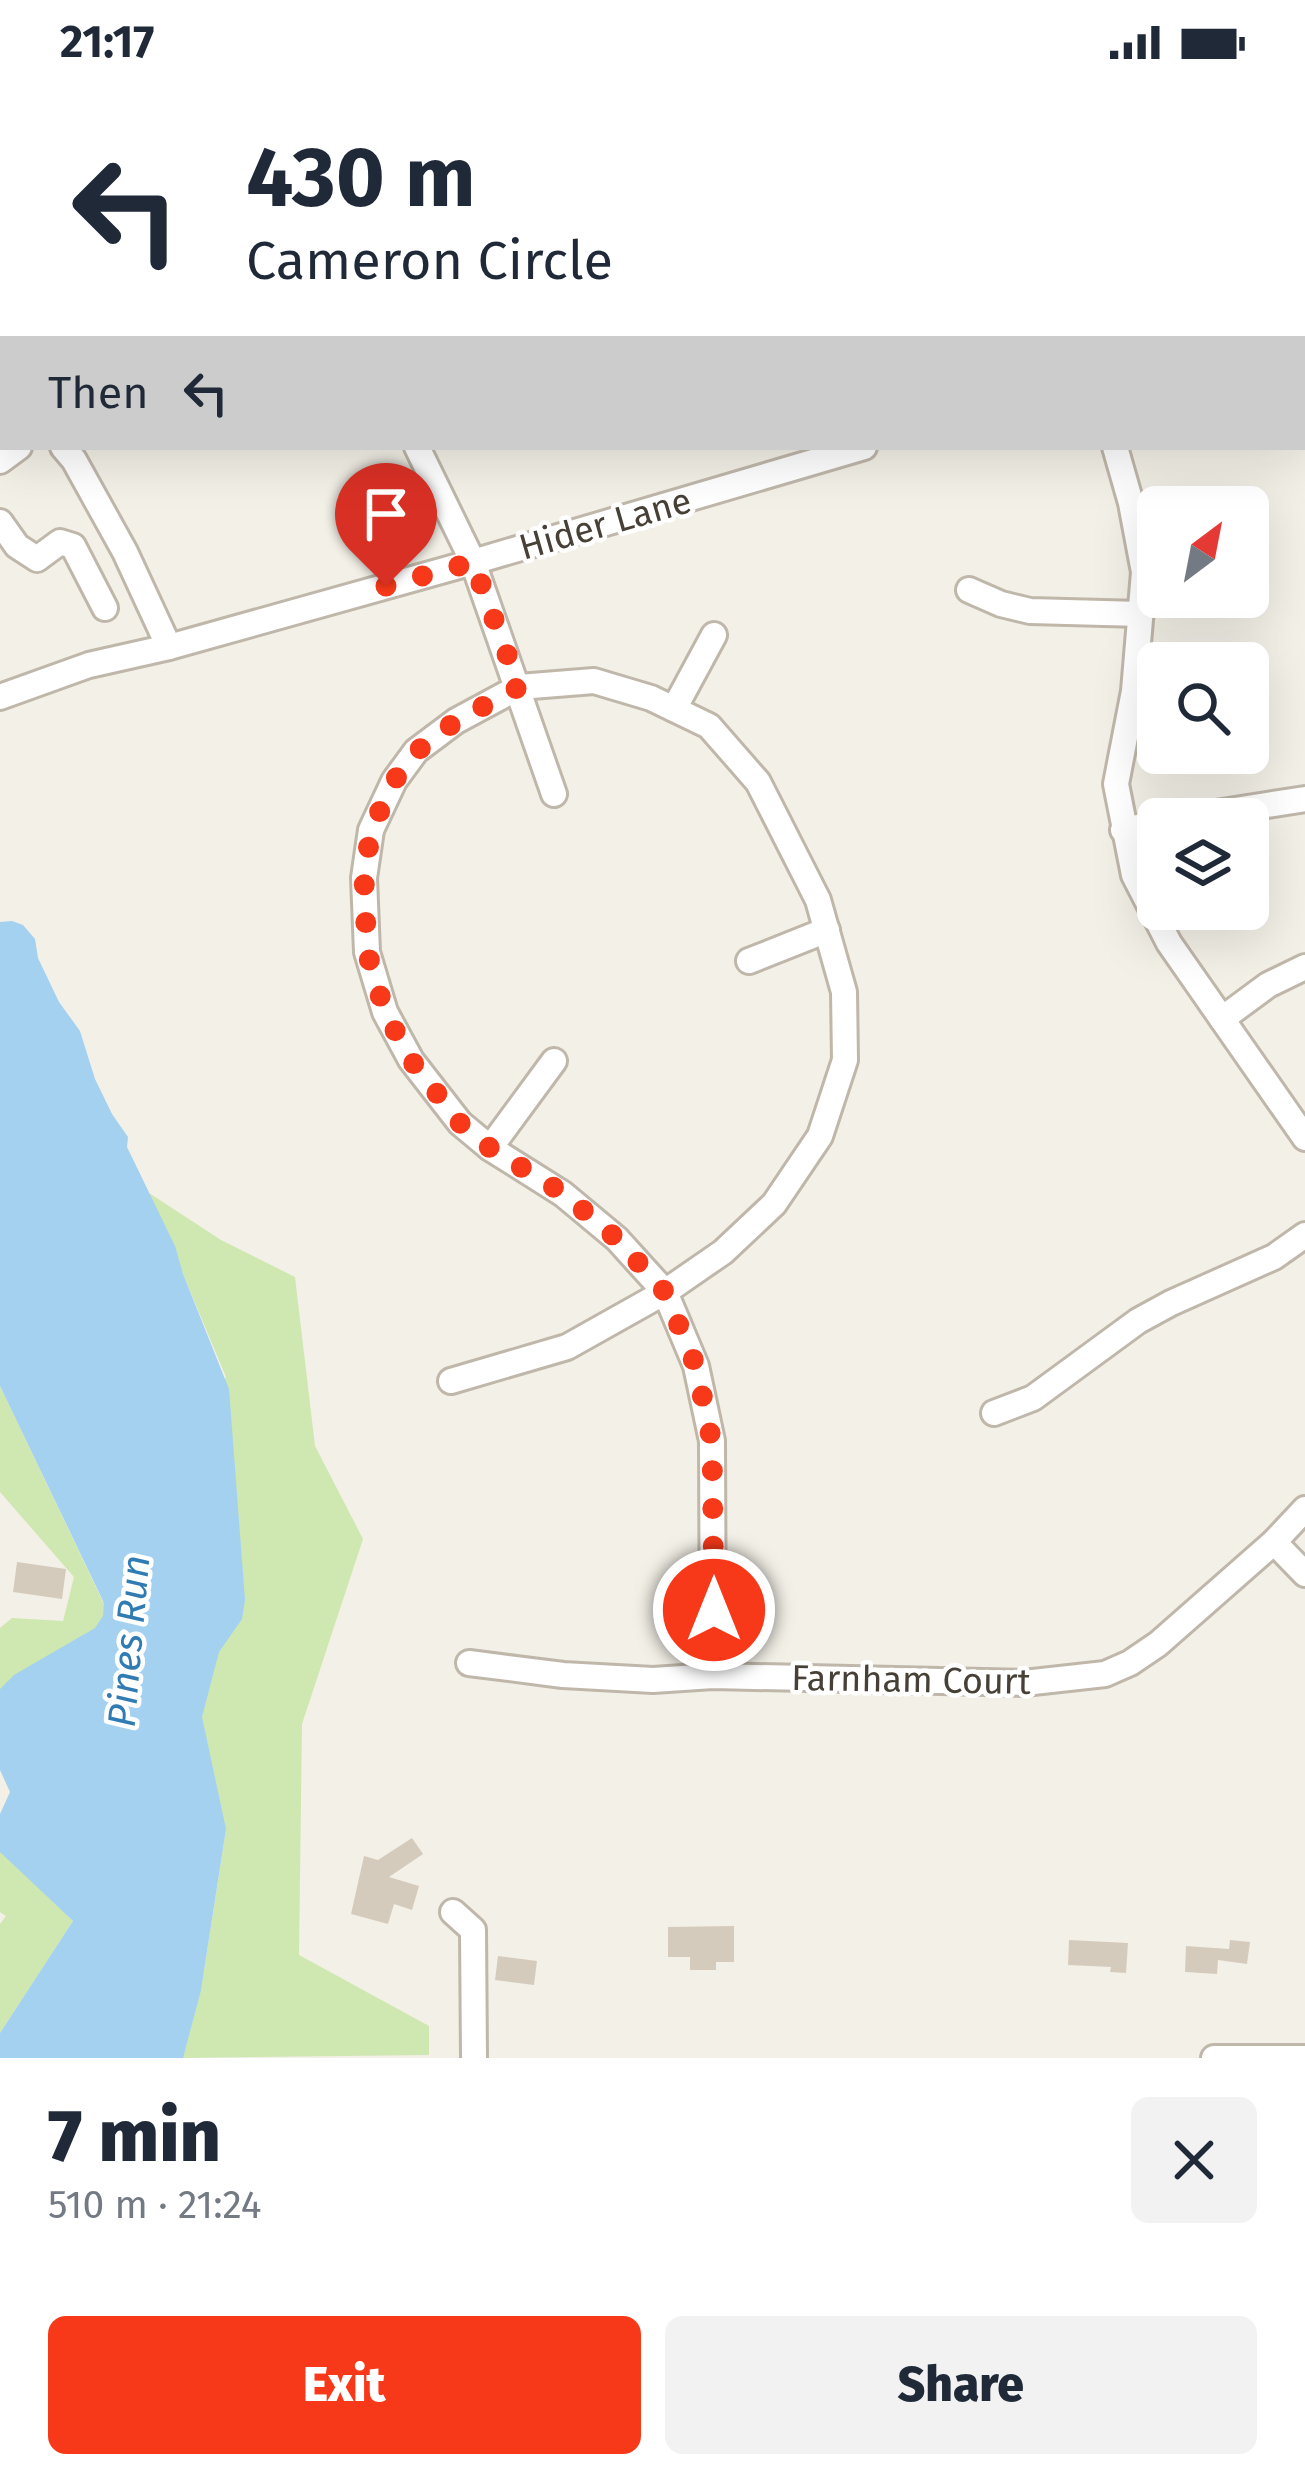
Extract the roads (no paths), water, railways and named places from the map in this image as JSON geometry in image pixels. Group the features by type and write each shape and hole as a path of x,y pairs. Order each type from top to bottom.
{"street":[{"path":"66,450 125,552 169,647"},
{"path":"418,450 473,562 554,794"},
{"path":"1116,450 1137,535"},
{"name":"Hider Lane","path":"0,697 88,665 473,562 829,452"},
{"path":"0,522 17,546 37,560 60,542 74,546 105,608"},
{"path":"969,590 1030,610 1137,614"},
{"path":"1141,618 1134,691 1116,784 1134,875 1169,943 1305,1138"},
{"path":"674,709 714,635"},
{"path":"451,1381 567,1347 665,1292 723,1252 774,1204 820,1136 845,1060 844,992 818,899 758,782 709,726 651,698 594,681 519,687 456,721 416,752 394,781 371,830 364,878 367,952 385,1012 411,1060 460,1123 490,1148 563,1193 617,1239 665,1292 696,1366 712,1442 713,1676"},
{"path":"1269,805 1305,799"},
{"path":"1123,830 1137,827"},
{"path":"749,961 827,930"},
{"path":"1222,1019 1268,985 1305,967"},
{"path":"490,1148 554,1060"},
{"path":"994,1414 1033,1398 1138,1322 1274,1257 1305,1235"},
{"name":"Farnham Court","path":"469,1663 653,1680 713,1676 1024,1683 1105,1674 1130,1664 1158,1644 1305,1509"},
{"path":"1274,1542 1305,1574"},
{"path":"453,1912 473,1930 474,2058"},
{"path":"1214,2058 1305,2058"}],"water":[{"name":"Pines Run","path":"0,922 23,925 35,939 38,958 59,1002 80,1031 95,1079 128,1137 127,1147 175,1246 229,1389 245,1600 242,1619 219,1652 202,1717 226,1829 201,1990 183,2058 0,2058 0,2033 73,1921 0,1852 0,1814 10,1792 0,1770 0,1689 14,1675 95,1628 104,1603 0,1386"}]}
